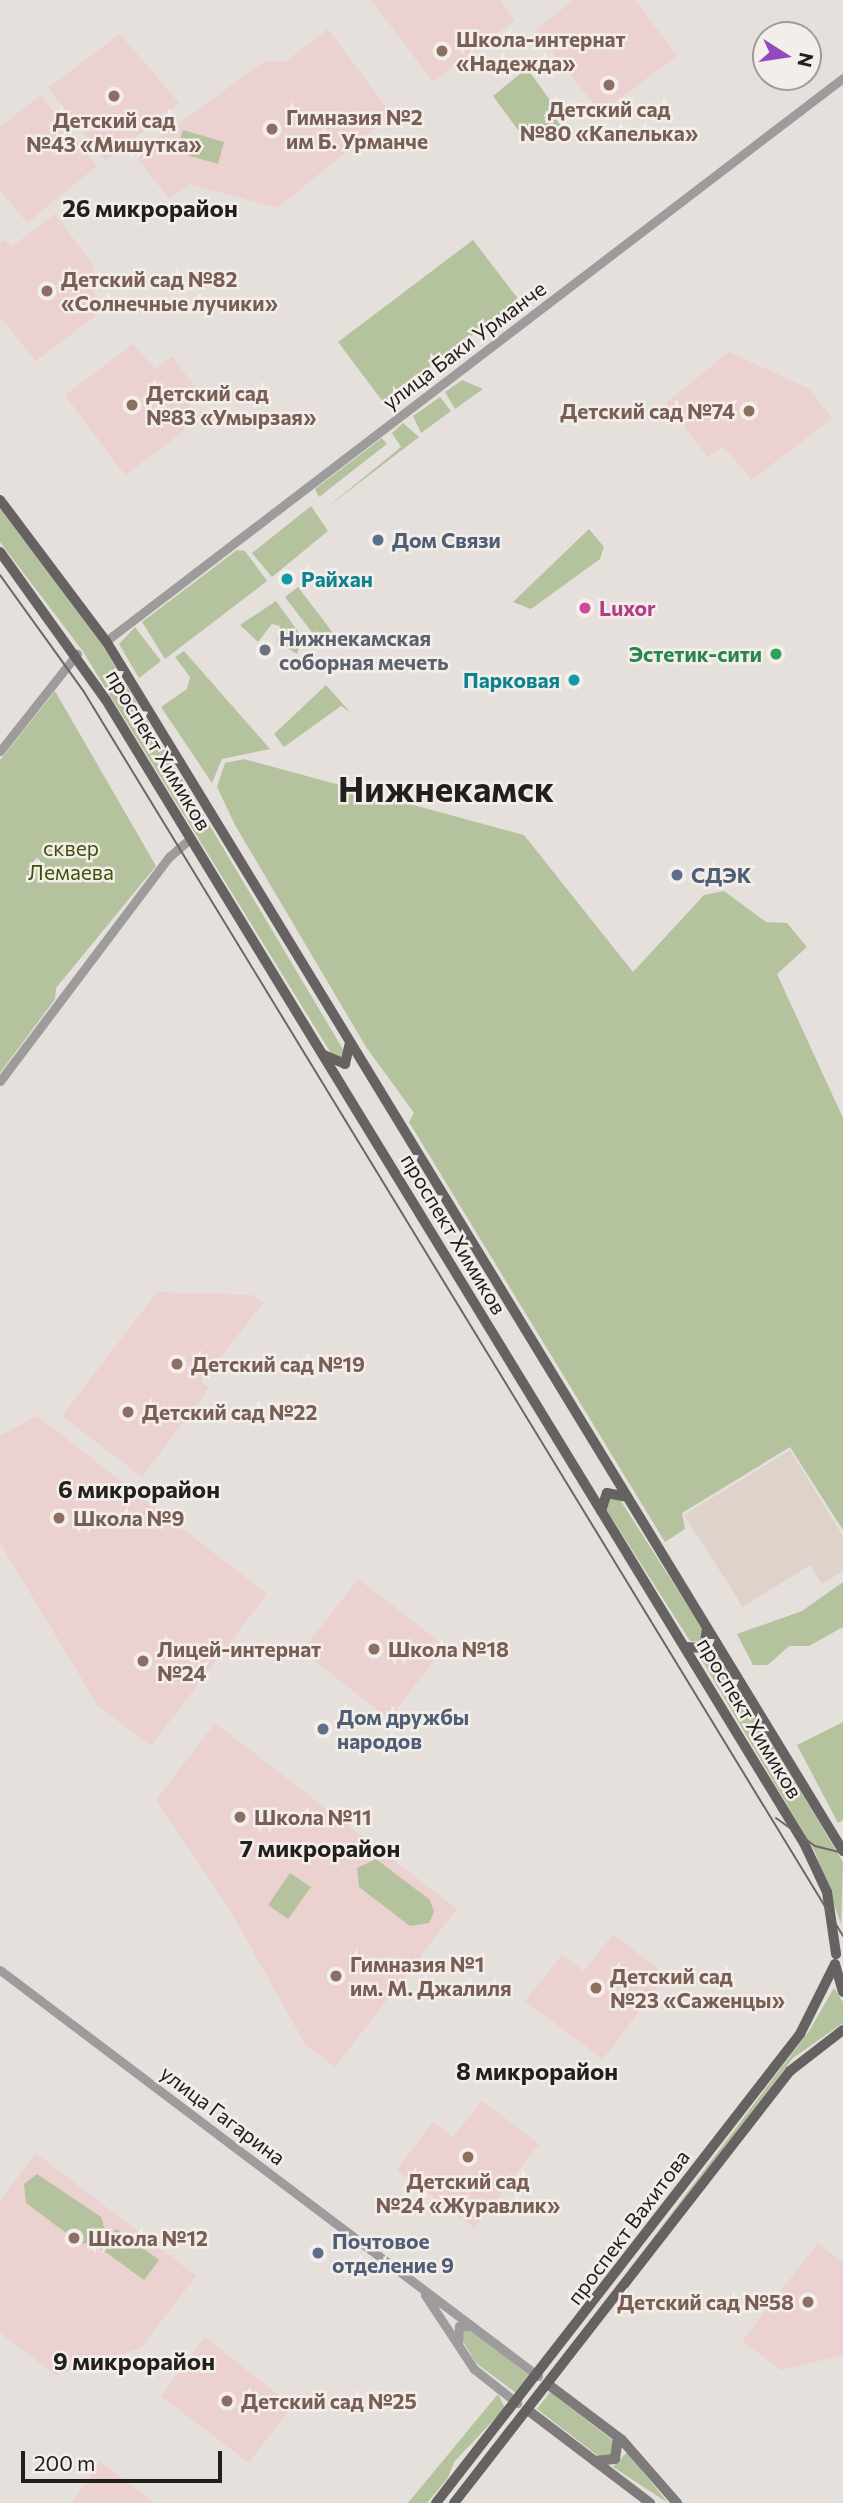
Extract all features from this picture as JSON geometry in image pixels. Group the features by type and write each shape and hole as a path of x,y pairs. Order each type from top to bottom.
{"main road":[{"name":"проспект Химиков","path":"0,500 106,641 843,1851"},
{"name":"проспект Химиков","path":"0,552 77,654 684,1645 820,1873 831,1907 835,1959"},
{"path":"322,1054 345,1064 351,1058 349,1039"},
{"path":"601,1513 607,1493 629,1499"},
{"path":"684,1645 694,1652 704,1648 706,1625"},
{"name":"проспект Вахитова","path":"436,2503 538,2376 800,2034 835,1959 843,1935"},
{"path":"835,1959 843,1992"},
{"name":"проспект Вахитова","path":"454,2503 529,2411 790,2071 843,2030"},
{"name":"улица Гагарина","path":"538,2376 613,2433 677,2503"},
{"name":"улица Гагарина","path":"517,2403 650,2503"},
{"path":"593,2460 617,2457 620,2445 613,2433"}],"street":[{"name":"улица Баки Урманче","path":"106,641 843,78"},
{"path":"0,751 77,654"},
{"path":"0,1081 169,857 190,839"},
{"name":"улица Гагарина","path":"0,1970 538,2376"},
{"name":"улица Гагарина","path":"422,2291 474,2369 517,2403"},
{"path":"458,2348 459,2326 472,2326"}],"shaded area":[{"name":"Школа-интернат «Надежда»","path":"371,0 500,0 515,20 433,82"},
{"name":"Детский сад №80 «Капелька»","path":"574,0 635,0 677,56 600,113 536,29"},
{"name":"Гимназия №2 им Б. Урманче","path":"328,29 392,115 277,208 190,184 169,199 135,155 265,61 286,61"},
{"name":"Детский сад №43 «Мишутка»","path":"120,34 179,103 106,161 48,88"},
{"path":"41,95 97,166 27,223 0,190 0,127"},
{"name":"Детский сад №82 «Солнечные лучики»","path":"55,214 94,266 95,316 36,361 0,317 0,244 5,240 11,247"},
{"name":"Детский сад №83 «Умырзая»","path":"133,344 155,369 172,356 195,387 183,432 125,475 65,395"},
{"name":"Детский сад №74","path":"729,352 808,388 832,418 752,480 723,446 708,457 666,403"},
{"path":"157,1292 253,1295 263,1303 201,1382 209,1388 142,1477 62,1416"},
{"name":"Лицей-интернат №24","path":"37,1416 267,1594 151,1746 98,1706 0,1543 0,1436"},
{"path":"790,1450 843,1536 843,1571 822,1584 810,1565 743,1607 684,1515"},
{"name":"Школа №18","path":"358,1579 445,1646 389,1719 302,1651"},
{"name":"Гимназия №1 им. М. Джалиля","path":"215,1723 457,1909 335,2067 305,2044 228,1907 156,1800"},
{"name":"Детский сад №23 «Саженцы»","path":"613,1934 666,1975 603,2059 525,2001 562,1955 584,1971"},
{"name":"Детский сад №24 «Журавлик»","path":"482,2101 539,2144 474,2228 397,2170 433,2122 453,2137"},
{"name":"Школа №12","path":"36,2153 196,2276 141,2348 56,2375 0,2333 0,2201"},
{"name":"Детский сад №58","path":"818,2243 843,2263 843,2355 781,2370 742,2341"},
{"name":"Детский сад №25","path":"205,2337 292,2406 249,2463 161,2396"},
{"path":"100,2461 155,2503 72,2503"}],"green space":[{"path":"527,68 554,106 550,111 565,131 559,137 549,127 537,134 518,130 493,96"},
{"path":"183,130 224,142 218,164 176,152"},
{"path":"473,240 519,300 383,402 338,342"},
{"path":"462,380 483,389 455,409 445,392"},
{"path":"440,397 451,411 421,433 413,416"},
{"path":"403,423 419,437 325,509 401,447 392,433"},
{"path":"382,438 387,444 319,497 315,489"},
{"path":"311,506 328,531 272,577 252,553"},
{"path":"0,509 94,631 347,1056 334,1058 82,650 0,542"},
{"path":"589,529 604,547 600,559 531,609 513,602"},
{"path":"237,550 245,551 267,581 165,659 142,622"},
{"path":"298,587 333,633 320,643 285,597"},
{"path":"276,601 302,637 297,654 277,641 280,626 272,624 258,642 240,625"},
{"path":"135,627 161,661 139,678 119,644"},
{"path":"184,651 270,749 222,759 212,783 161,707 187,689 190,677 175,657"},
{"path":"326,685 350,712 341,706 284,747 274,734"},
{"name":"сквер Лемаева","path":"55,691 156,866 56,988 55,999 0,1073 0,760"},
{"path":"244,759 524,835 633,972 704,895 724,891 766,922 787,923 807,947 777,974 843,1118 843,1530 790,1447 682,1513 685,1529 665,1542 409,1122 414,1113 366,1047 235,825 217,787 225,763"},
{"path":"609,1497 619,1498 705,1633 704,1642 690,1641 606,1509"},
{"path":"843,1582 843,1627 809,1646 789,1646 768,1665 753,1665 737,1634 802,1611"},
{"path":"714,1647 843,1862 841,1924 815,1852 700,1657"},
{"path":"843,1722 843,1820 838,1823 797,1745"},
{"path":"376,1859 430,1900 434,1912 429,1923 410,1926 359,1887 357,1868"},
{"path":"290,1873 311,1887 288,1919 268,1905"},
{"path":"834,1988 843,2002 843,2023 793,2058 548,2377 809,2031"},
{"path":"37,2174 101,2217 105,2230 100,2241 81,2244 26,2203 24,2184"},
{"path":"116,2229 159,2260 144,2280 100,2248"},
{"path":"468,2328 530,2376 516,2393 476,2363 458,2334"},
{"path":"550,2392 615,2442 613,2454 602,2459 537,2409"},
{"path":"498,2394 505,2408 454,2462 448,2478 427,2503 408,2503"},
{"path":"627,2452 668,2503 613,2467"}],"tram line":[{"path":"0,575 84,692 843,1936"},
{"path":"776,1818 815,1846 843,1853"}],"place":[{"name":"Школа-интернат «Надежда»","path":"442,51"},
{"name":"Детский сад №80 «Капелька»","path":"609,85"},
{"name":"Детский сад №43 «Мишутка»","path":"114,96"},
{"name":"Гимназия №2 им Б. Урманче","path":"272,129"},
{"name":"Детский сад №82 «Солнечные лучики»","path":"47,291"},
{"name":"Детский сад №83 «Умырзая»","path":"132,405"},
{"name":"Детский сад №74","path":"749,411"},
{"name":"Дом Связи","path":"378,540"},
{"name":"Райхан","path":"287,579"},
{"name":"Luxor","path":"585,608"},
{"name":"Нижнекамская соборная мечеть","path":"265,650"},
{"name":"Эстетик-сити","path":"776,654"},
{"name":"Парковая","path":"574,680"},
{"name":"СДЭК","path":"677,875"},
{"name":"Детский сад №19","path":"177,1364"},
{"name":"Детский сад №22","path":"128,1412"},
{"name":"Школа №9","path":"59,1518"},
{"name":"Школа №18","path":"374,1649"},
{"name":"Лицей-интернат №24","path":"143,1661"},
{"name":"Дом дружбы народов","path":"323,1729"},
{"name":"Школа №11","path":"240,1817"},
{"name":"Гимназия №1 им. М. Джалиля","path":"336,1976"},
{"name":"Детский сад №23 «Саженцы»","path":"596,1988"},
{"name":"Детский сад №24 «Журавлик»","path":"468,2157"},
{"name":"Школа №12","path":"74,2238"},
{"name":"Почтовое отделение 9","path":"318,2253"},
{"name":"Детский сад №58","path":"808,2302"},
{"name":"Детский сад №25","path":"227,2401"}],"district":[{"name":"26 микрорайон","path":"150,208"},
{"name":"Нижнекамск","path":"446,788"},
{"name":"6 микрорайон","path":"139,1489"},
{"name":"7 микрорайон","path":"320,1848"},
{"name":"8 микрорайон","path":"537,2071"},
{"name":"9 микрорайон","path":"134,2361"}]}
